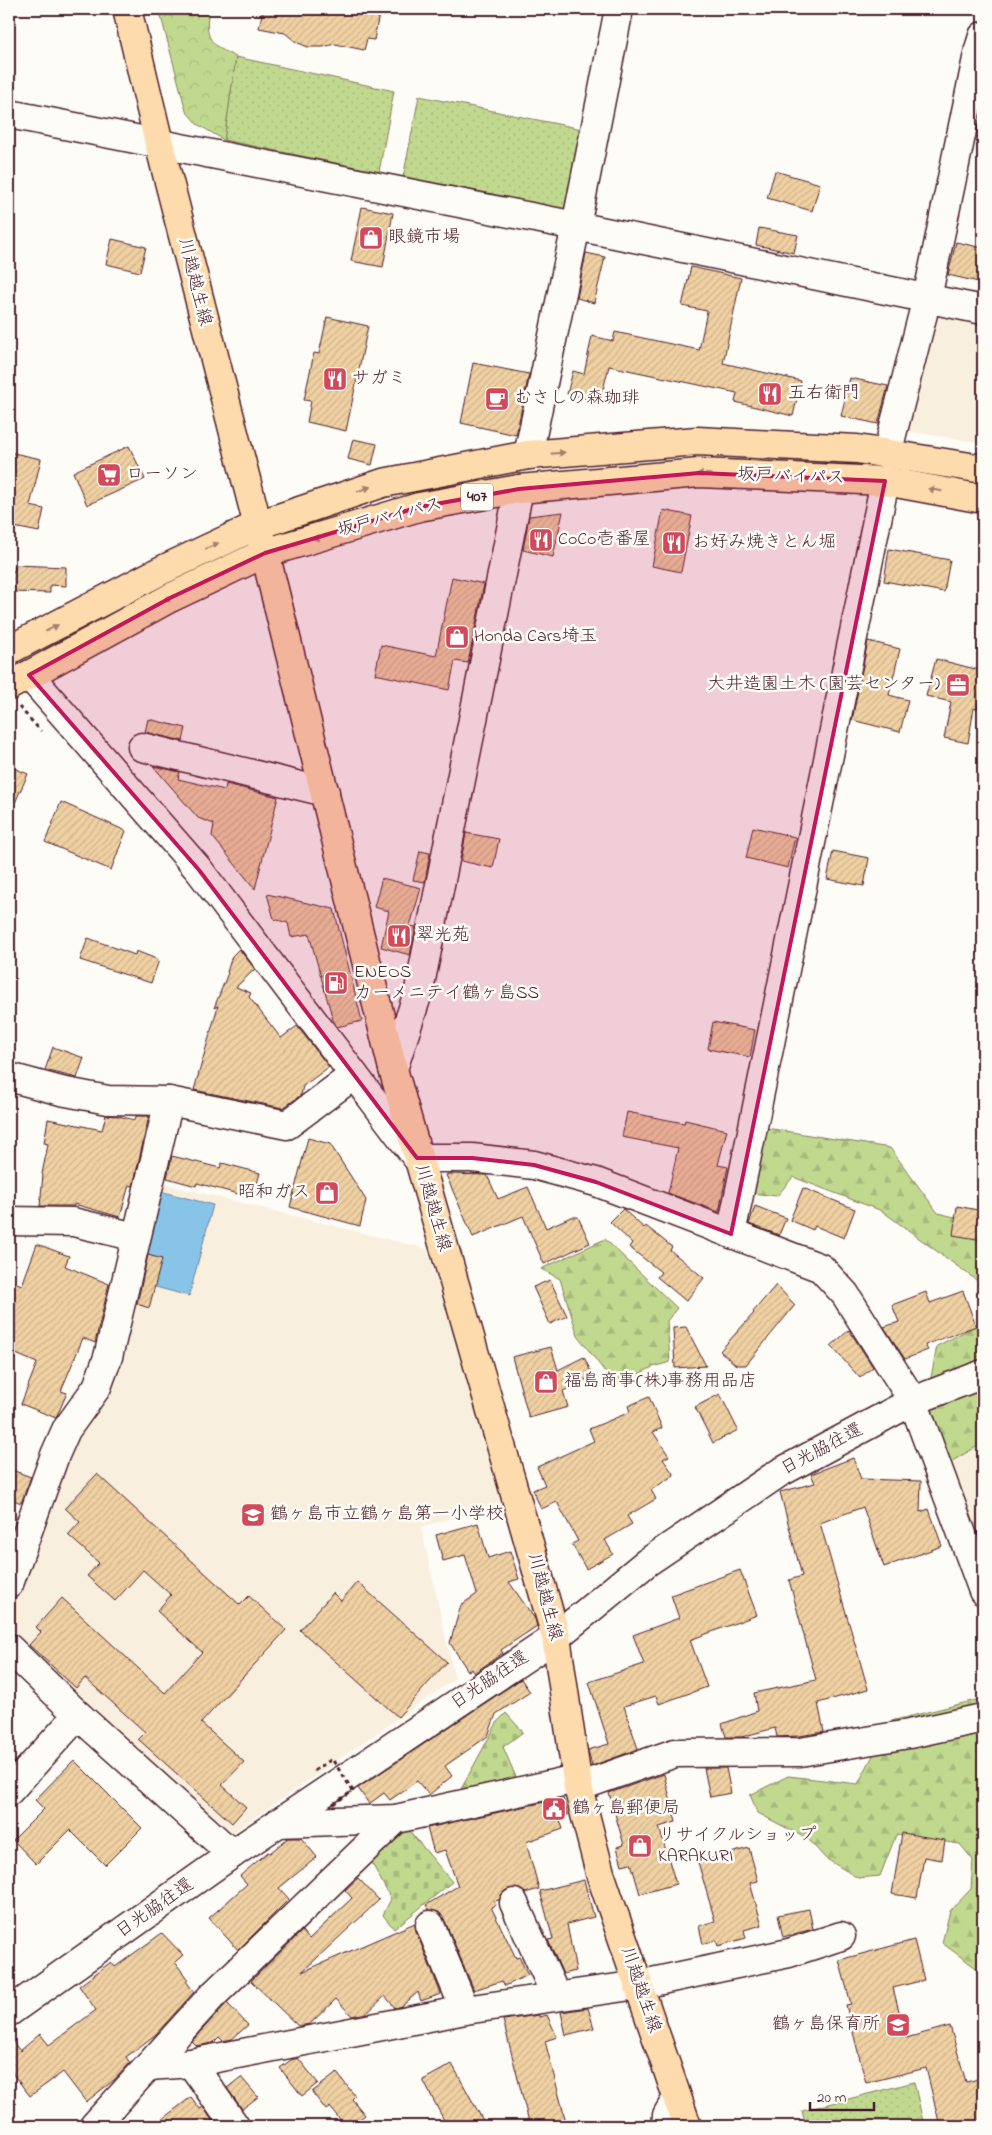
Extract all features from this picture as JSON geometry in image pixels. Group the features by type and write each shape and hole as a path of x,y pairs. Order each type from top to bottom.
{"main road":[{"name":"川越越生線","path":"127,9 159,143 258,526 393,1069 556,1637 577,1783 600,1873 687,2126"},
{"name":"坂戸バイパス","path":"9,650 160,571 258,526 383,483 528,455 697,441 857,449 983,468"},
{"name":"坂戸バイパス","path":"18,688 170,598 265,554 419,507 519,490 699,473 885,481 983,499"}],"street":[{"path":"528,455 619,9"},
{"path":"887,454 927,298 978,49 983,36"},
{"path":"9,114 576,226 983,310"},
{"path":"731,1234 885,481"},
{"path":"393,1069 419,990 519,490"},
{"path":"18,688 199,870 417,1158 472,1158 534,1165 596,1182 821,1268 845,1294 913,1401 983,1591"},
{"path":"142,747 325,792"},
{"path":"9,1077 62,1092 108,1100 169,1101 287,1125 354,1075"},
{"path":"9,1584 55,1454 66,1430 97,1387 108,1357 169,1101"},
{"path":"9,1221 72,1222 136,1237"},
{"name":"日光脇往還","path":"9,2012 232,1854 556,1637 646,1563 779,1473 913,1401 983,1374"},
{"path":"9,1648 78,1715 232,1854"},
{"path":"9,1791 78,1715"},
{"path":"278,1823 396,1819 577,1783 675,1753 800,1752 909,1734 983,1718"},
{"path":"94,2126 211,1997 396,1819"},
{"path":"514,1903 556,1996"},
{"path":"430,1925 465,2010"},
{"path":"149,2066 191,2063 465,2010 638,1985 789,1953 841,1936"},
{"path":"191,2063 235,2126"},
{"path":"666,2126 667,2115 677,2098"}],"path":[{"path":"18,688 41,731"},
{"path":"314,1772 332,1759 353,1790 333,1804"}],"highlighted area":[{"path":"699,473 885,481 731,1234 596,1182 534,1165 472,1158 417,1158 199,870 29,675 170,598 265,553 419,507 519,489"}],"shaded area":[{"path":"932,314 983,324 983,443 901,430"},
{"name":"鶴ヶ島市立鶴ヶ島第一小学校","path":"157,1182 427,1249 507,1502 421,1527 455,1679 232,1833 18,1645 9,1611 60,1457"},
{"path":"983,1384 983,1576 922,1405"}],"green space":[{"path":"159,9 209,9 208,34 220,49 236,57 224,140 197,124 186,111"},
{"path":"236,57 394,91 379,172 224,140"},
{"path":"419,96 582,129 565,212 403,178"},
{"path":"766,1128 890,1148 938,1213 983,1224 983,1285 882,1211 793,1177 777,1196 751,1193"},
{"path":"605,1239 677,1308 667,1321 670,1362 653,1367 612,1387 608,1376 578,1336 560,1279 541,1269"},
{"path":"983,1322 983,1443 940,1468 911,1409 930,1383 937,1346"},
{"path":"976,1700 983,1703 983,1973 942,1943 950,1911 971,1889 973,1860 960,1844 896,1835 880,1876 858,1878 825,1858 809,1840 758,1813 750,1795 788,1776 858,1784 891,1721"},
{"path":"506,1713 523,1732 503,1747 519,1784 460,1791 498,1721"},
{"path":"403,1823 452,1882 394,1929 383,1915 391,1899 367,1854"},
{"path":"914,2082 924,2126 806,2126 802,2111"}],"water":[{"path":"160,1191 213,1205 189,1296 137,1282"}],"building":[{"path":"263,9 380,9 374,40 367,39 364,50 335,44 323,47 308,47 296,42 285,33 259,28"},
{"path":"775,171 820,184 812,211 767,198"},
{"path":"362,207 393,213 383,267 351,261"},
{"path":"759,228 798,235 794,253 756,245"},
{"path":"112,239 146,247 140,272 106,264"},
{"path":"956,242 983,248 983,283 948,275"},
{"path":"586,253 605,257 594,303 577,298"},
{"path":"691,267 741,278 723,363 801,381 793,416 735,402 737,393 609,366 600,402 567,394 573,371 584,374 592,336 613,341 615,332 699,350 707,311 682,306"},
{"path":"327,317 368,326 346,431 307,422 311,401 304,400 314,353 319,354"},
{"name":"むさしの森珈琲","path":"473,363 529,374 516,435 461,423"},
{"path":"850,378 888,386 878,424 841,416"},
{"path":"353,439 377,444 372,465 348,459"},
{"name":"ローソン","path":"129,446 145,479 87,505 73,472"},
{"path":"9,452 41,459 30,506 44,509 39,532 9,526"},
{"path":"663,510 692,516 681,572 652,566"},
{"path":"563,512 553,557 523,550 529,516"},
{"path":"889,549 950,560 944,592 884,581"},
{"path":"15,565 66,567 66,586 50,585 50,593 9,592 9,570 14,572"},
{"path":"452,577 484,584 468,663 455,661 449,690 375,674 381,645 436,656"},
{"path":"868,641 900,649 889,695 908,700 900,732 852,720"},
{"path":"936,659 983,671 983,685 977,709 974,708 968,743 944,738 951,702 926,696"},
{"path":"148,719 186,728 183,741 145,732"},
{"path":"9,766 28,774 9,816"},
{"path":"153,766 180,772 178,779 225,790 226,784 278,797 255,889 212,836 214,824 198,818"},
{"path":"61,802 126,831 111,870 45,842"},
{"path":"753,827 795,837 788,868 746,858"},
{"path":"466,833 499,839 493,868 461,861"},
{"path":"420,851 430,853 425,882 413,880"},
{"path":"833,851 869,858 864,886 827,879"},
{"path":"382,878 421,888 410,926 416,927 410,955 381,947 389,911 374,907"},
{"path":"267,894 334,909 362,1021 337,1027 333,1020 309,934 291,937 288,923 274,919"},
{"path":"88,938 135,955 136,951 159,960 151,983 80,960"},
{"path":"239,949 255,969 236,987 251,993 249,997 281,1038 297,1026 329,1067 303,1086 301,1095 283,1108 194,1090 218,1006 214,1008 228,973 232,956"},
{"path":"713,1022 755,1030 750,1057 708,1049"},
{"path":"53,1047 84,1058 77,1078 45,1070"},
{"path":"627,1112 684,1123 685,1120 727,1130 718,1165 728,1167 719,1212 668,1193 678,1148 622,1137"},
{"path":"106,1115 135,1120 136,1116 149,1116 133,1186 129,1185 120,1217 74,1204 74,1206 40,1206 42,1174 48,1144 44,1143 48,1119 102,1130"},
{"path":"308,1138 330,1144 366,1200 360,1226 290,1207"},
{"path":"172,1156 220,1168 222,1163 260,1173 253,1198 197,1183 196,1186 167,1178"},
{"path":"446,1175 487,1175 498,1199 528,1187 546,1228 571,1217 578,1217 590,1243 544,1264 523,1216 473,1237"},
{"path":"803,1188 855,1209 844,1238 815,1226 813,1230 790,1220"},
{"path":"755,1206 786,1218 779,1235 749,1224"},
{"path":"957,1206 983,1211 983,1240 953,1235"},
{"path":"623,1209 644,1228 646,1226 672,1247 670,1250 704,1278 686,1301 657,1277 661,1272 629,1247 632,1243 610,1222"},
{"path":"37,1244 69,1256 65,1266 109,1284 95,1343 83,1338 61,1391 67,1393 56,1418 21,1404 37,1363 9,1351 9,1280 22,1285"},
{"path":"148,1255 162,1259 149,1308 137,1304"},
{"path":"550,1280 567,1316 550,1324 533,1287"},
{"path":"776,1285 795,1305 746,1365 736,1365 720,1351"},
{"path":"963,1291 976,1326 925,1345 928,1350 905,1359 884,1327 899,1322 892,1305 926,1292 930,1303"},
{"path":"686,1327 706,1366 675,1368 673,1328"},
{"path":"849,1330 873,1367 860,1378 831,1346"},
{"path":"551,1347 558,1370 584,1357 593,1376 563,1391 568,1407 529,1418 512,1357"},
{"path":"720,1394 738,1430 713,1443 695,1407"},
{"path":"649,1397 662,1428 653,1432 669,1456 663,1459 674,1475 651,1490 656,1499 627,1516 632,1524 605,1540 613,1554 586,1569 572,1544 578,1541 557,1502 541,1509 533,1490 545,1485 537,1467 594,1441 589,1429 630,1412 628,1406"},
{"path":"853,1458 861,1479 921,1481 920,1512 929,1509 942,1546 884,1567 863,1507 820,1523 868,1689 818,1703 824,1732 777,1737 775,1728 741,1737 726,1737 722,1724 757,1711 754,1693 816,1680 789,1580 802,1576 780,1492 815,1483 811,1474"},
{"path":"9,1469 31,1477 21,1503 9,1498"},
{"path":"97,1474 240,1605 249,1596 286,1630 201,1723 244,1762 222,1785 246,1807 232,1823 138,1739 145,1732 85,1678 76,1688 29,1645 41,1632 36,1627 62,1598 165,1693 202,1652 157,1611 171,1595 143,1570 115,1601 87,1576 99,1563 68,1535 80,1522 65,1508"},
{"path":"478,1523 488,1558 510,1551 519,1579 509,1582 535,1619 537,1626 501,1650 503,1653 474,1673 472,1669 468,1671 450,1643 461,1605 477,1594 465,1555 443,1561 436,1535"},
{"path":"740,1570 757,1615 690,1640 707,1687 659,1704 656,1696 624,1706 638,1749 592,1766 588,1750 609,1744 589,1682 644,1664 633,1635 679,1618 671,1595"},
{"path":"357,1582 447,1662 398,1717 300,1630 333,1593 341,1601"},
{"path":"521,1679 530,1692 496,1714 488,1736 445,1766 452,1776 429,1795 417,1781 390,1800 384,1793 369,1804 358,1788"},
{"path":"74,1760 142,1828 105,1865 70,1830 36,1864 13,1840 44,1809 35,1800"},
{"path":"704,1768 726,1768 731,1793 710,1797"},
{"path":"664,1774 676,1822 659,1827 676,1884 640,1894 631,1863 622,1865 617,1847 624,1845 609,1793"},
{"path":"563,1798 568,1815 559,1817 563,1829 526,1842 539,1889 525,1893 516,1888 508,1889 499,1900 494,1901 496,1905 491,1907 516,1958 519,1957 528,1975 505,1986 502,1981 474,1990 444,1919 439,1912 429,1910 426,1905 458,1886 445,1850 434,1853 427,1828"},
{"path":"902,1833 945,1840 942,1860 924,1857 917,1898 892,1894"},
{"path":"288,1838 301,1838 317,1857 279,1888 289,1899 238,1950 209,1918 247,1884 240,1876"},
{"path":"749,1848 758,1881 750,1883 762,1925 744,1930 746,1938 718,1946 716,1940 703,1944 699,1926 715,1921 698,1862"},
{"path":"358,1878 379,1900 302,1972 415,1923 416,1931 441,1994 421,2001 418,1992 402,2006 395,2008 385,1996 367,2013 352,2016 336,1999 310,2024 298,2026 251,1981 302,1931 309,1939 352,1898 345,1890"},
{"path":"584,1880 594,1917 567,1924 576,1971 563,1974 548,1940 553,1939 540,1891"},
{"path":"809,1909 813,1929 783,1937 778,1915"},
{"path":"162,1933 183,1955 175,1962 194,1992 155,2035 126,2057 130,2063 114,2080 86,2102 63,2072 30,2096 9,2069 9,2037 20,2051 40,2034 49,2045 96,2010 79,1986 111,1962 115,1967"},
{"path":"914,1940 924,1980 893,1988 906,2038 950,2026 966,2082 983,2078 983,2126 940,2126 926,2068 866,2083 846,2005 851,2004 839,1960"},
{"path":"227,2003 248,2025 232,2039 223,2041 219,2037 213,2043 197,2046 192,2041"},
{"path":"588,2008 594,2028 566,2035 561,2012"},
{"path":"539,2015 539,2017 547,2015 557,2037 545,2041 567,2126 530,2126 503,2020"},
{"path":"298,2058 318,2083 302,2096 280,2068 291,2060"},
{"path":"452,2064 486,2126 447,2126 423,2080"},
{"path":"337,2073 355,2096 352,2099 365,2115 351,2126 345,2126 330,2107 326,2110 312,2092"},
{"path":"241,2077 258,2097 242,2109 227,2088"},
{"path":"191,2097 200,2109 203,2107 216,2126 153,2126"}],"place":[{"name":"眼鏡市場","path":"371,238"},
{"name":"サガミ","path":"335,379"},
{"name":"五右衛門","path":"770,394"},
{"name":"むさしの森珈琲","path":"497,399"},
{"name":"ローソン","path":"109,475"},
{"name":"CoCo壱番屋","path":"541,540"},
{"name":"お好み焼きとん堀","path":"674,543"},
{"name":"Honda Cars埼玉","path":"457,637"},
{"name":"大井造園土木 (園芸センター)","path":"958,685"},
{"name":"翠光苑","path":"399,936"},
{"name":"ENEOS カーメニテイ鶴ヶ島SS","path":"336,983"},
{"name":"昭和ガス","path":"327,1193"},
{"name":"福島商事(株)事務用品店","path":"546,1382"},
{"name":"鶴ヶ島市立鶴ヶ島第一小学校","path":"253,1515"},
{"name":"鶴ヶ島郵便局","path":"554,1809"},
{"name":"リサイクルショップ KARAKURI","path":"640,1846"},
{"name":"鶴ヶ島保育所","path":"898,2025"}]}
